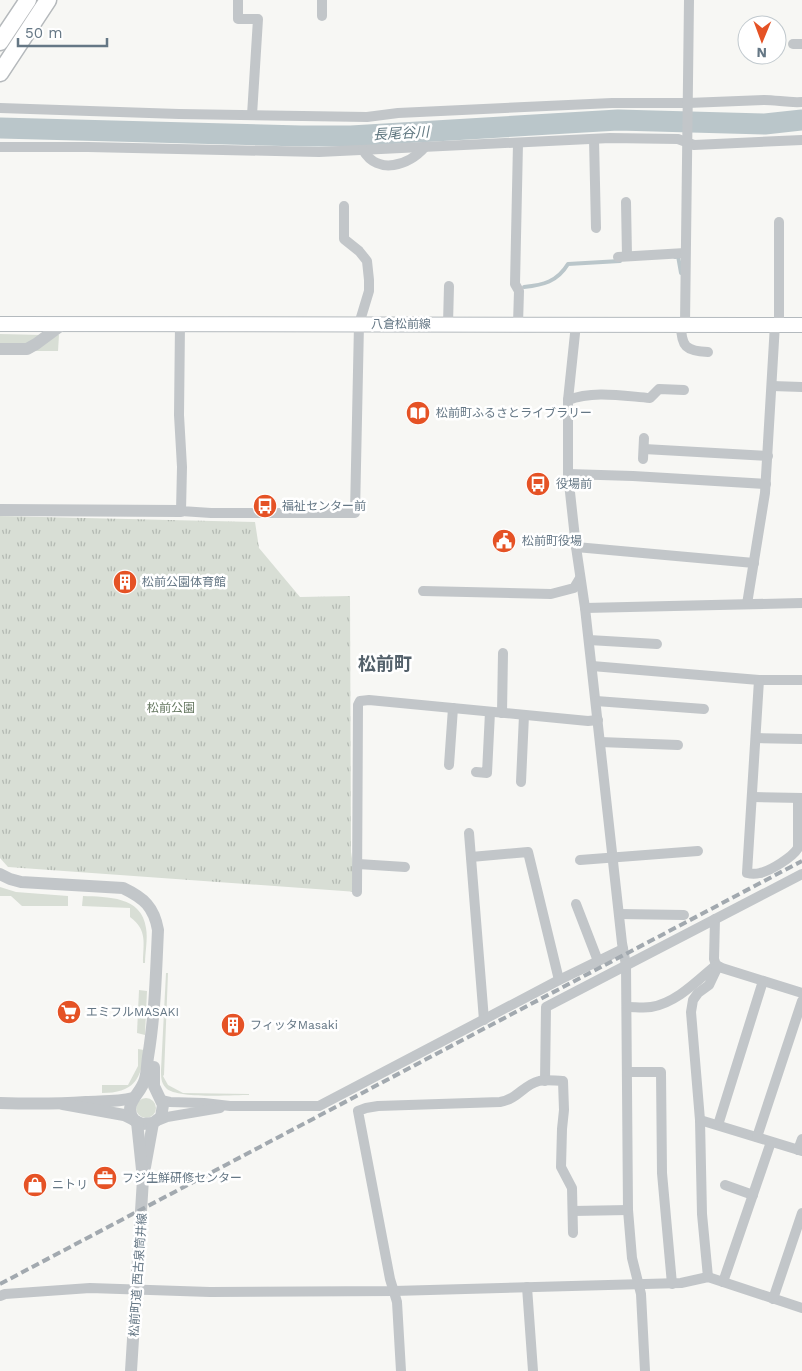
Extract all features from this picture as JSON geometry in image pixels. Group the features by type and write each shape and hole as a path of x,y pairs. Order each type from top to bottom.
{"highway":[{"path":"0,42 28,0"},
{"path":"0,73 48,0"}],"main road":[{"name":"八倉松前線","path":"0,324 802,325"}],"street":[{"path":"238,0 238,19 258,19 252,115"},
{"path":"322,0 322,16"},
{"path":"688,0 685,252 681,337 683,344 689,349 695,352 708,352"},
{"path":"0,108 367,117 398,113 612,103 688,106 764,100 775,100 784,103 802,102"},
{"path":"594,139 596,228"},
{"path":"0,147 97,147 319,152 594,139 678,139 694,145 802,140"},
{"path":"518,143 515,284 520,290 518,324"},
{"path":"363,150 368,159 375,163 395,165 411,160 425,147"},
{"path":"626,202 623,256 685,252"},
{"path":"0,510 355,513 359,324 369,291 369,280 367,261 359,251 344,239 344,206"},
{"path":"747,604 766,484 778,324 779,222"},
{"path":"448,324 450,286"},
{"path":"0,349 27,349 63,324"},
{"path":"180,324 179,415 182,467 180,511"},
{"path":"576,324 568,400 568,474 626,965 628,1007 628,1210 632,1258 641,1294 645,1371"},
{"path":"772,386 802,387"},
{"path":"568,400 578,396 590,395 650,398 659,389 684,390"},
{"path":"644,438 644,454 768,456"},
{"path":"568,474 766,484"},
{"path":"576,547 754,563"},
{"path":"423,591 551,594 574,588 580,578"},
{"path":"585,608 802,602"},
{"path":"589,640 657,644"},
{"path":"502,713 503,653"},
{"path":"592,666 759,680 802,680"},
{"path":"752,796 800,798 798,848 796,852 760,874 748,874 752,796 759,680"},
{"path":"357,892 358,705 360,701 369,700 588,721 598,720"},
{"path":"596,701 704,709"},
{"path":"448,765 453,708"},
{"path":"476,772 487,773 490,712"},
{"path":"521,782 524,715"},
{"path":"756,738 802,739"},
{"path":"600,742 678,744"},
{"path":"469,833 484,1020"},
{"path":"580,860 698,850"},
{"path":"471,857 528,852 558,980"},
{"path":"358,864 405,868"},
{"path":"0,874 21,882 123,888 148,904 156,917 158,930 151,1042 145,1079 131,1102 130,1111 136,1121"},
{"path":"545,1081 546,1007 802,874"},
{"path":"576,904 598,961"},
{"path":"619,914 684,915"},
{"path":"708,1277 702,1214 700,1120 691,1012 693,1000 698,993 709,985 717,966 714,959 716,919"},
{"path":"0,1103 63,1104 117,1102 146,1091 170,1102 230,1106 319,1106 558,980 623,949"},
{"path":"717,966 802,993"},
{"path":"628,1007 650,1007 663,1004 717,966"},
{"path":"718,1125 763,981"},
{"path":"757,1137 802,1001"},
{"path":"151,1042 154,1058 154,1086 160,1098 163,1111 155,1122"},
{"path":"628,1072 661,1072 662,1173 672,1284"},
{"path":"401,1371 397,1302 390,1279 358,1111 378,1106 509,1101 529,1085 539,1081 563,1081 564,1110 561,1166 572,1188 573,1233"},
{"path":"63,1104 124,1115 148,1124 167,1117 230,1106"},
{"path":"700,1120 800,1151 802,1139"},
{"name":"松前町道 西古泉筒井線","path":"136,1121 143,1179"},
{"name":"松前町道 西古泉筒井線","path":"131,1371 143,1179 155,1122"},
{"path":"723,1282 771,1142"},
{"path":"725,1185 753,1195"},
{"path":"573,1211 628,1210"},
{"path":"773,1298 802,1213"},
{"path":"0,1296 5,1294 90,1288 210,1292 682,1284 708,1277 802,1308"},
{"path":"528,1287 533,1371"}],"green space":[{"path":"0,334 43,335 29,346 0,345"},
{"path":"53,335 59,335 58,351 29,351"},
{"name":"松前公園","path":"0,516 255,522 259,548 300,597 350,596 351,852 357,892 8,867 0,858"},
{"path":"0,887 16,892 68,896 68,906 22,906 11,896 0,896"},
{"path":"83,896 122,900 138,910 143,917 146,928 145,963 143,963 144,944 142,932 136,922 130,917 130,908 82,906"},
{"path":"166,973 168,973 163,1076 168,1085 183,1093 249,1095 181,1094 164,1086 161,1070"},
{"path":"139,990 147,991 145,1035 137,1033"},
{"path":"138,1049 144,1050 143,1060 138,1077 134,1083 121,1090 102,1093 102,1085 128,1085 138,1066"},
{"path":"142,1098 150,1098 156,1104 156,1112 150,1118 142,1118 136,1112 136,1104"}],"waterway":[{"name":"長尾谷川","path":"0,128 351,136 618,120 765,124 802,120"},
{"path":"675,257 678,256 681,273"},
{"path":"524,287 549,282 559,275 568,264 620,261"}],"railway":[{"path":"0,1284 802,861"}],"place":[{"name":"松前町ふるさとライブラリー","path":"418,413"},
{"name":"役場前","path":"538,484"},
{"name":"福祉センター前","path":"265,506"},
{"name":"松前町役場","path":"504,541"},
{"name":"松前公園体育館","path":"125,582"},
{"name":"エミフルMASAKI","path":"69,1012"},
{"name":"フィッタMasaki","path":"233,1025"},
{"name":"フジ生鮮研修センター","path":"105,1178"},
{"name":"ニトリ","path":"35,1185"}],"district":[{"name":"松前町","path":"385,663"}]}
